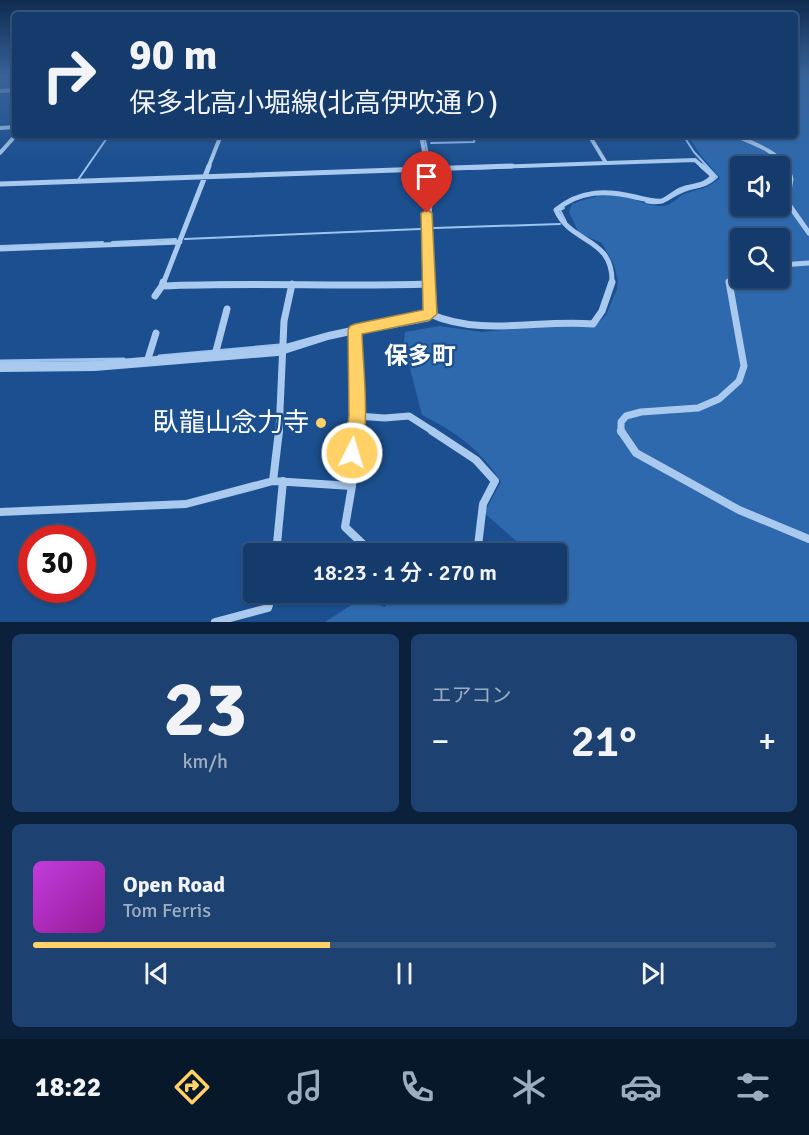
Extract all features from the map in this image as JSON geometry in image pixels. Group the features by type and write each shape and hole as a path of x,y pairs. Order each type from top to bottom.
{"street":[{"path":"0,153 13,138"},
{"path":"155,296 162,286 180,242 219,138"},
{"path":"422,138 432,169 426,224 432,316"},
{"path":"591,138 606,163"},
{"path":"740,138 787,164 792,178 785,197 809,233"},
{"path":"0,184 695,160 713,176 699,187 681,190 668,200 659,202 618,193 595,192 569,199 557,207 557,214 566,228 598,245 611,268 612,288 600,318 593,324 561,322 482,328 445,323 432,316 282,349 216,351 147,362 95,366 0,367"},
{"path":"0,249 180,242"},
{"path":"790,264 809,263"},
{"path":"730,279 744,366 739,381 719,399 698,408 641,412 626,416 621,422 621,434 636,453 739,510 809,539"},
{"path":"162,286 236,283 348,287 429,284"},
{"path":"273,481 280,422 282,349 286,307 292,284"},
{"path":"216,351 227,309"},
{"path":"147,362 156,333"},
{"path":"354,334 357,416 353,437 352,486 345,527 362,543"},
{"path":"357,416 385,418 409,416 461,449 488,472 495,481 483,504 478,543"},
{"path":"0,512 186,504 273,481 352,486"},
{"path":"277,543 283,481"},
{"path":"215,622 268,608 270,603"}],"shaded area":[{"path":"798,106 809,106 809,622 325,622 354,603 375,603 385,607 388,603 567,603 567,543 518,543 484,513 501,482 485,460 466,442 422,415 407,357 403,350 405,332 439,326 482,332 561,325 594,327 606,315 618,281 614,265 602,243 579,233 569,212 572,204 615,195 663,206 684,194 704,188 720,178 690,138 798,138"}],"waterway":[{"path":"78,180 107,138"},
{"path":"425,138 433,180 430,225 434,284"},
{"path":"431,143 474,142 475,138"},
{"path":"646,202 663,202 717,177 694,152 685,138"},
{"path":"564,208 560,210 566,222"},
{"path":"434,228 560,224"},
{"path":"185,239 420,229"},
{"path":"112,242 176,239"},
{"path":"0,246 103,242"},
{"path":"375,330 428,320 436,313 434,282"},
{"path":"159,356 280,345"},
{"path":"0,361 124,359"}],"place":[{"name":"臥龍山念力寺","path":"321,423"}],"district":[{"name":"保多町","path":"420,356"}],"route":[{"path":"352,453 357,416 355,330 426,317 430,314 427,213"}]}
